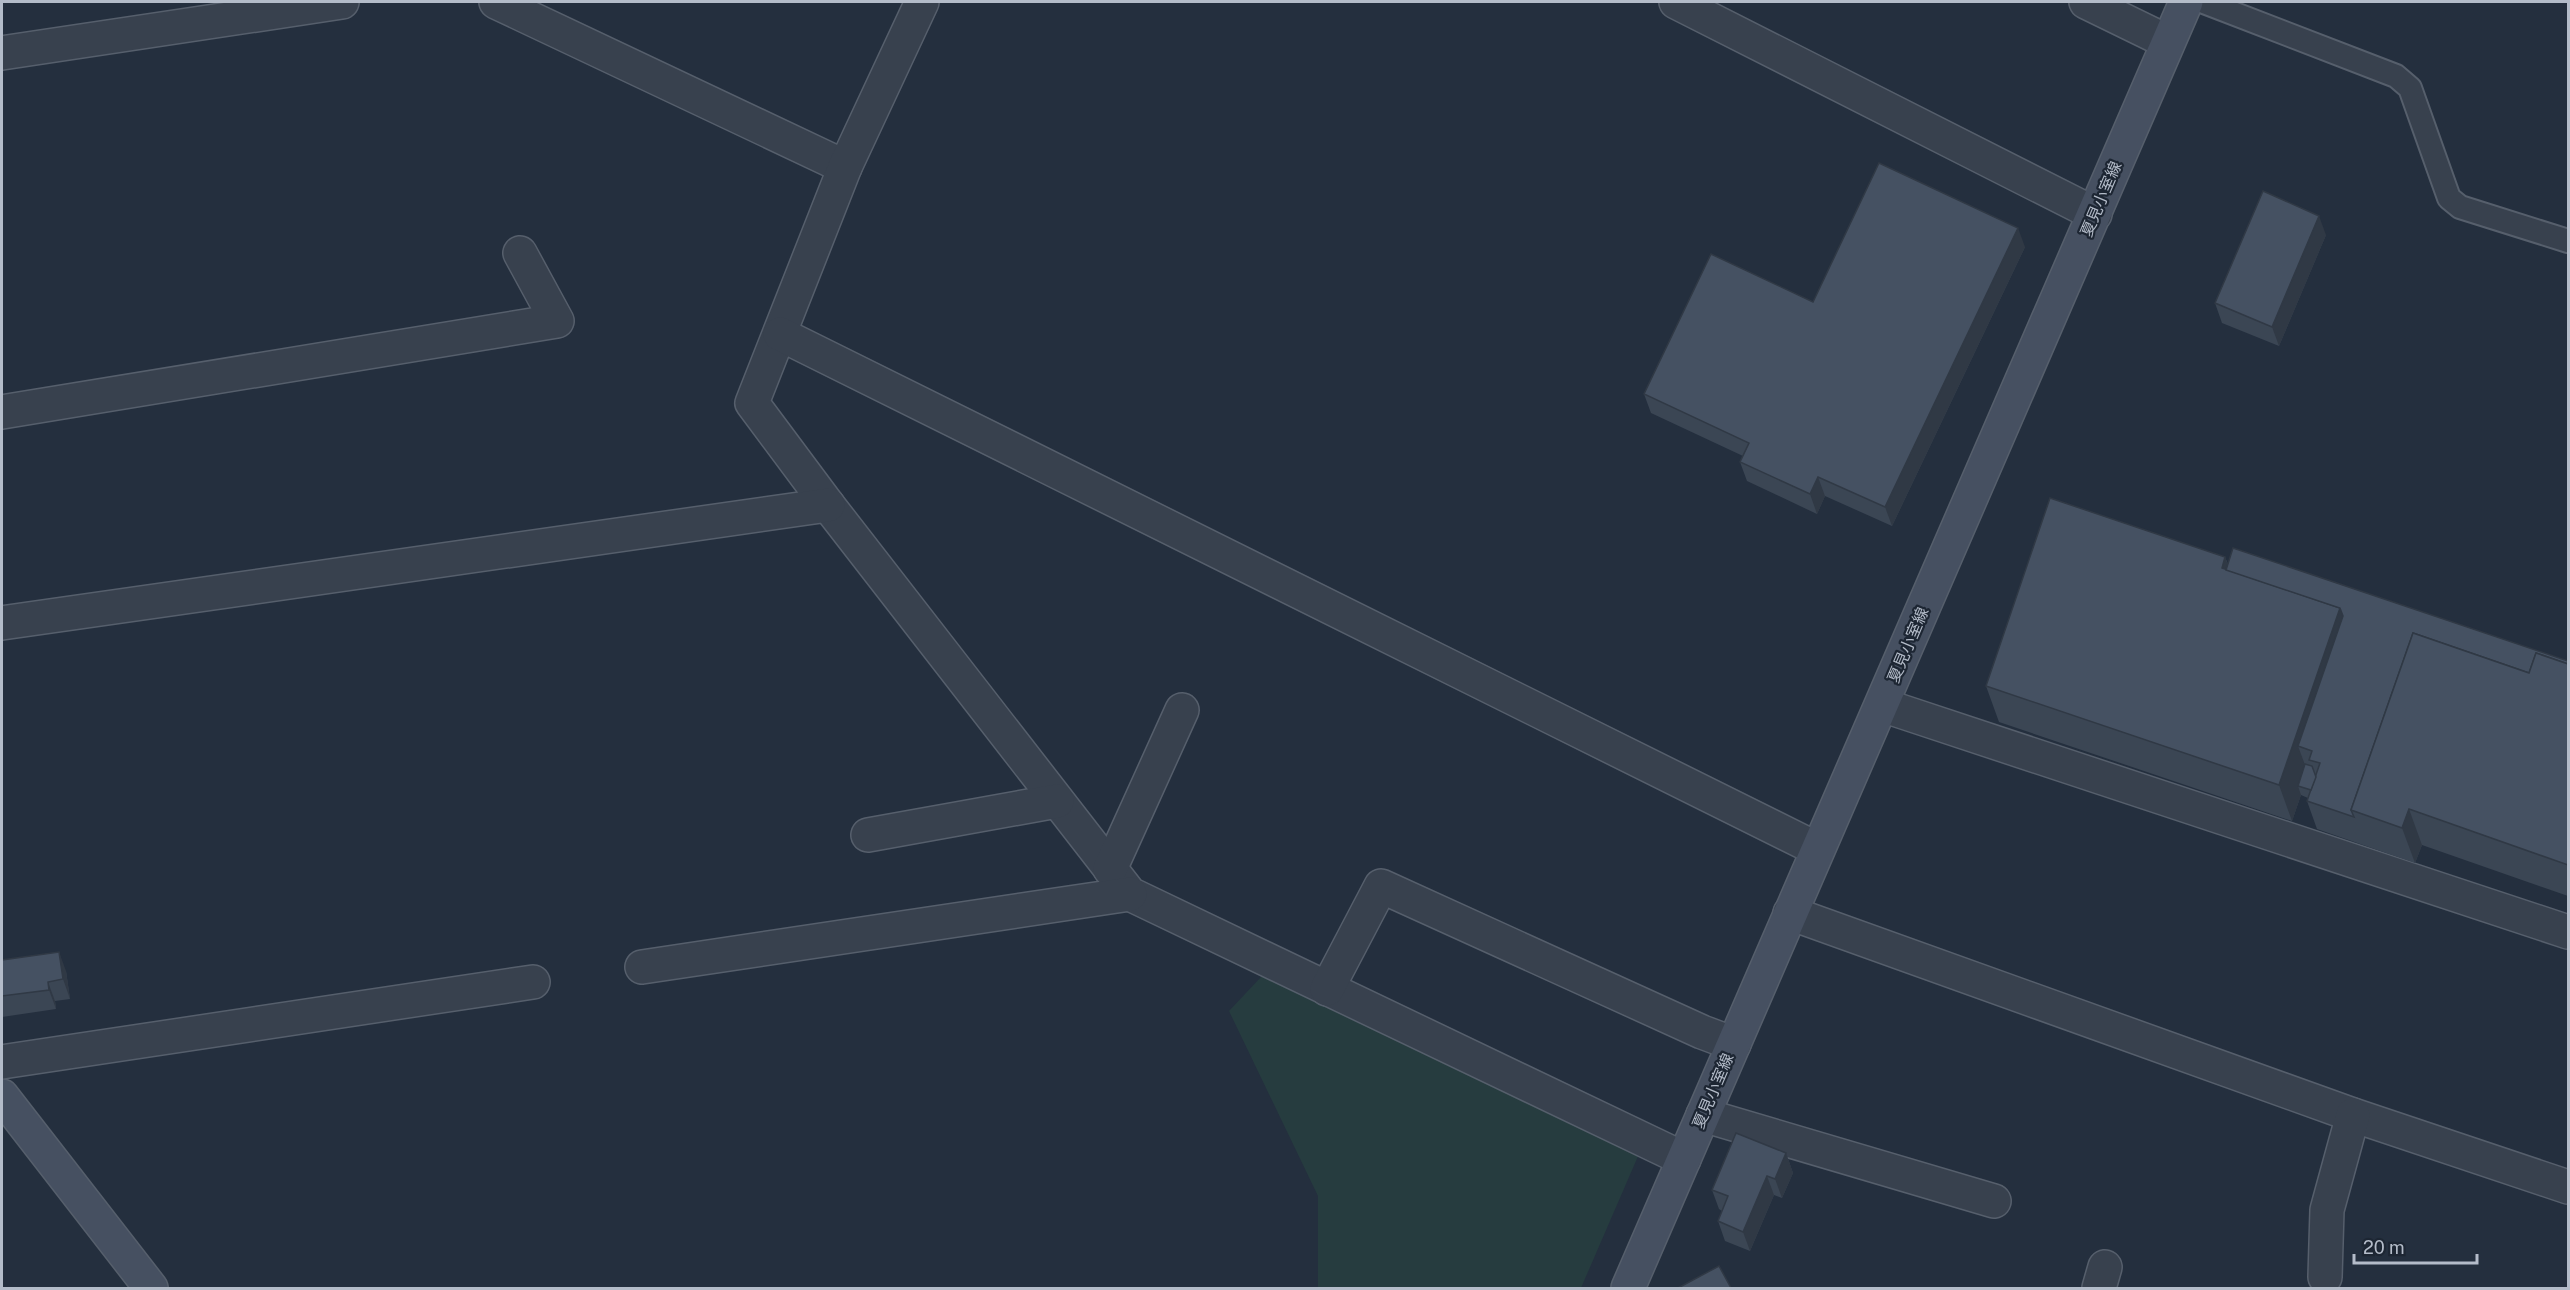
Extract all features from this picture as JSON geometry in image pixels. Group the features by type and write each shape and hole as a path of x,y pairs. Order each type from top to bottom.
{"main road":[{"name":"夏見小室線","path":"1628,1288 2186,2"},
{"path":"2,1096 151,1288"}],"street":[{"path":"2,53 342,2"},
{"path":"496,2 845,167"},
{"path":"922,2 845,167 752,404 1130,894 1684,1159"},
{"path":"1676,2 2095,214"},
{"path":"2086,2 2168,42"},
{"path":"2,412 557,321 520,253"},
{"path":"780,334 1817,849"},
{"path":"2,622 828,505"},
{"path":"1882,705 2568,932"},
{"path":"1110,869 1182,710"},
{"path":"868,835 1057,801"},
{"path":"1327,989 1381,886 1702,1032 1734,1044"},
{"path":"642,967 1130,894"},
{"path":"1790,913 2354,1115 2568,1187"},
{"path":"2,1062 533,982"},
{"path":"1703,1115 1994,1201"},
{"path":"2325,1277 2327,1210 2354,1115"}],"lane":[{"path":"2204,2 2396,76 2410,87 2450,198 2460,207 2568,241"}],"green space":[{"path":"1262,976 1639,1154 1581,1288 1318,1288 1318,1196 1229,1011"}],"building":[{"path":"1879,163 2018,228 1885,507 1818,477 1810,494 1740,462 1749,443 1644,394 1711,254 1813,302"},
{"path":"2263,191 2319,216 2272,327 2215,303"},
{"path":"2050,498 2225,557 2222,568 2340,608 2279,785 1986,686"},
{"path":"2233,548 2568,661 2568,664 2536,653 2529,673 2413,633 2351,810 2354,817 2307,801 2320,763 2309,760 2312,751 2298,746 2343,616 2340,608 2226,570"},
{"path":"2413,633 2529,673 2536,653 2568,664 2568,865 2409,809 2402,828 2351,810"},
{"path":"2305,764 2312,766 2316,777 2311,790 2298,786"},
{"path":"59,952 63,979 48,982 49,990 2,996 2,960"},
{"path":"1736,1133 1786,1153 1775,1179 1767,1176 1743,1232 1718,1221 1728,1196 1712,1190"},
{"path":"1719,1266 1731,1288 1678,1288"}]}
